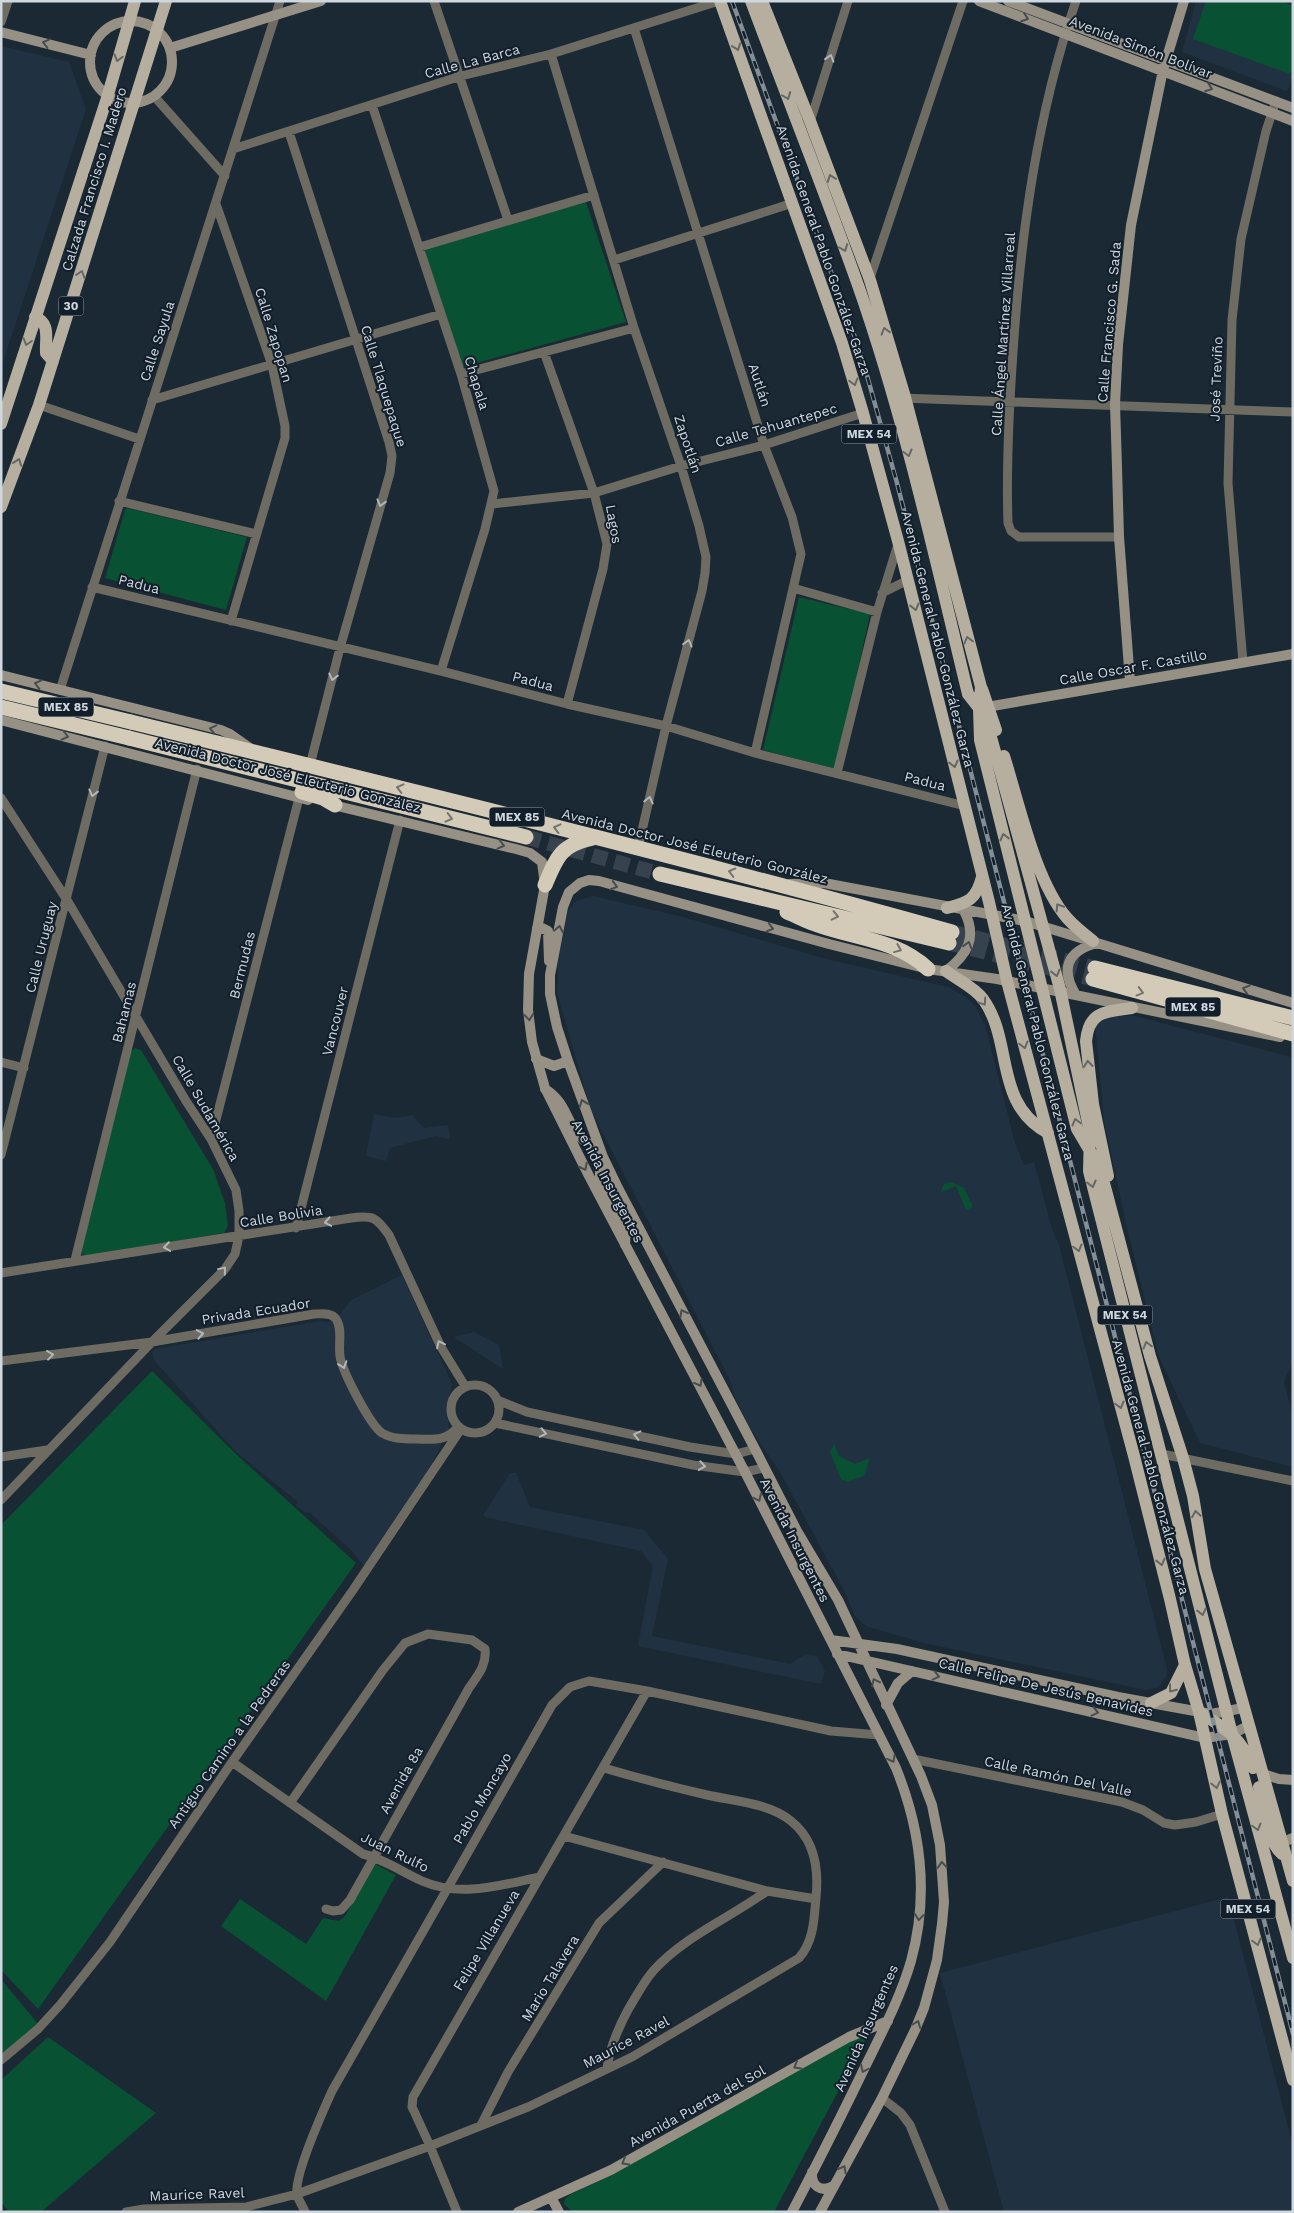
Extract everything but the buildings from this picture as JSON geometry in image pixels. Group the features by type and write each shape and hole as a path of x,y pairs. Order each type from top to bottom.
{"highway":[{"name":"Avenida Doctor José Eleuterio González","path":"1,691 254,752 779,884 951,938 754,897 660,874"},
{"name":"Avenida Doctor José Eleuterio González","path":"1,707 526,837"},
{"path":"232,764 242,774 254,779 315,795 329,800 335,805"},
{"path":"545,885 562,851 575,842 597,838"},
{"path":"754,897 816,924 900,948 928,969"},
{"name":"MEX 85","path":"1293,1018 1094,973 1293,1034"}],"main road":[{"name":"Calzada Francisco I. Madero","path":"1,424 108,96 135,1"},
{"name":"Calzada Francisco I. Madero","path":"1,508 39,405 166,1"},
{"path":"170,48 321,1"},
{"name":"Avenida General Pablo González Garza","path":"720,1 842,343 863,414 908,580 1007,981 1134,1456 1170,1599 1184,1666 1199,1712 1222,1814 1293,2080"},
{"name":"Avenida General Pablo González Garza","path":"751,1 899,398 981,687 991,737 1062,994 1090,1132 1089,1172 1091,1181 1232,1734 1292,1952"},
{"name":"Avenida General Pablo González Garza","path":"762,1 870,280 968,694 984,707"},
{"name":"Avenida Simón Bolívar","path":"979,1 1067,28"},
{"name":"Avenida Simón Bolívar","path":"1008,1 1067,28 1164,65 1293,120"},
{"name":"Calle Francisco G. Sada","path":"1130,681 1119,537 1115,404 1118,345 1132,224 1164,65 1184,1"},
{"path":"129,21 143,23 156,29 170,48 172,61 170,75 164,87 154,96 134,103 120,102 108,96 95,80 90,63 94,44 108,28 129,21"},
{"path":"1,32 91,55"},
{"name":"Avenida Simón Bolívar","path":"1164,65 1293,108"},
{"path":"35,317 41,319 45,325 46,353 53,361"},
{"name":"Calle Oscar F. Castillo","path":"984,707 1293,654"},
{"name":"Avenida Doctor José Eleuterio González","path":"1,675 220,730 236,738 254,752"},
{"path":"12,722 3,710 3,694 13,683 20,680"},
{"path":"984,707 1033,848 1057,904 1076,928 1095,942 1079,949 1070,960 1068,975 1076,995"},
{"name":"Avenida General Pablo González Garza","path":"984,707 980,740 1077,1129 1100,1168 1154,1370 1183,1458 1193,1496 1205,1569 1248,1726 1263,1774 1288,1840 1287,1858 1293,1881"},
{"name":"Avenida Doctor José Eleuterio González","path":"1,720 197,769 299,798 400,820 530,853 542,862 545,885"},
{"path":"1015,884 1023,857 1033,848"},
{"path":"947,908 971,900 978,890 982,878"},
{"name":"Avenida Insurgentes","path":"820,2212 882,2098 924,2008 937,1960 944,1895 939,1838 932,1805 913,1759 833,1592 797,1531 617,1186 600,1149 568,1061 550,994 550,975 563,907 569,892 580,882 589,880 599,881 828,944 928,969"},
{"name":"MEX 85","path":"779,884 824,883 947,908 1025,921 1293,1002"},
{"name":"Avenida Insurgentes","path":"545,885 529,974 528,1010 536,1060 545,1088 625,1245 736,1454 896,1768 907,1794 920,1853 919,1916 911,1962 888,2021 792,2212"},
{"path":"946,971 960,961 970,941 969,920 964,911"},
{"path":"537,928 548,931 550,975"},
{"path":"928,969 1007,981 1062,994 1076,995 1293,1040"},
{"path":"946,971 976,992 983,1000 993,1019 1014,1097 1022,1113 1035,1126 1048,1133"},
{"path":"1112,1216 1112,1190 1093,1104 1086,1041 1089,1025 1096,1016 1102,1013 1132,1008"},
{"path":"536,1060 554,1066 568,1061"},
{"path":"545,1088 556,1096 576,1134 582,1140 600,1149 600,1178 626,1226 625,1245"},
{"name":"Calle Felipe De Jesús Benavides","path":"830,1640 897,1649 1151,1704 1211,1714 1243,1708"},
{"name":"Calle Felipe De Jesús Benavides","path":"838,1654 1205,1738 1232,1734 1248,1726"},
{"path":"1151,1704 1171,1692 1176,1686 1184,1666"},
{"path":"886,1705 898,1683 912,1671"},
{"path":"1199,1712 1232,1734 1247,1752 1257,1778 1267,1821 1276,1847 1287,1858"},
{"path":"1263,1774 1279,1779 1293,1780"},
{"name":"Avenida Puerta del Sol","path":"518,2212 610,2170 848,2037 888,2021"},
{"path":"812,2172 812,2181 817,2187 826,2189 833,2186"},
{"path":"551,2197 559,2212"}],"street":[{"path":"1,22 8,1"},
{"name":"Calle Sayula","path":"60,690 280,1"},
{"path":"434,1 461,76 508,220"},
{"name":"Calle La Barca","path":"233,149 461,76 550,54 720,1"},
{"path":"799,129 810,121 848,1"},
{"path":"859,290 870,280 963,1"},
{"name":"Calle Ángel Martínez Villarreal","path":"1076,1 1067,28 1038,144 1027,207 1018,279 1010,400 1008,523 1011,531 1019,537 1119,537"},
{"name":"Autlán","path":"634,28 764,444 792,517 801,554 755,753"},
{"name":"Zapotlán","path":"550,54 634,328 681,466 699,526 706,558 705,574 666,726 638,848"},
{"path":"154,96 225,176"},
{"name":"José Treviño","path":"1243,662 1228,483 1232,320 1241,238 1276,101"},
{"name":"Chapala","path":"372,105 461,374 494,491 492,504 441,671"},
{"name":"Calle Tlaquepaque","path":"289,132 392,456 390,473 340,648 310,766"},
{"path":"420,247 594,194"},
{"path":"614,260 793,203"},
{"name":"Calle Zapopan","path":"216,204 272,365 285,426 285,438 231,621"},
{"path":"152,400 355,341 440,314"},
{"path":"461,374 634,328"},
{"name":"Lagos","path":"544,352 594,493 606,544 603,569 568,704"},
{"path":"899,398 1010,400 1293,412"},
{"path":"39,405 139,438"},
{"name":"Calle Tehuantepec","path":"492,504 594,493 863,414"},
{"path":"119,501 256,534"},
{"path":"837,773 882,592 898,541"},
{"path":"882,592 908,580"},
{"name":"Padua","path":"92,587 441,671 568,704 666,726 755,753 965,806"},
{"path":"793,588 877,612"},
{"name":"Calle Uruguay","path":"1,1155 105,746"},
{"name":"Bahamas","path":"75,1260 197,769"},
{"name":"Calle Sudamérica","path":"1,798 4,809 67,900 186,1101 211,1139 236,1190 239,1211 239,1236 235,1254 225,1269 47,1450 1,1500"},
{"name":"Bermudas","path":"211,1139 299,798"},
{"name":"Vancouver","path":"296,1228 400,820"},
{"path":"1,1062 24,1068"},
{"name":"Calle Bolivia","path":"1,1273 365,1216 376,1219 389,1235 441,1347 465,1386"},
{"name":"Privada Ecuador","path":"152,1342 314,1314 330,1314 335,1318 339,1327 340,1357 343,1370 374,1427 391,1437 433,1439 442,1439 460,1428"},
{"path":"1,1361 152,1342"},
{"path":"465,1386 482,1386 489,1389 497,1400 499,1408 495,1423 490,1428 475,1433 460,1428 453,1420 452,1404 456,1394 465,1386"},
{"path":"497,1400 527,1412 690,1447 736,1454 755,1449"},
{"path":"495,1423 693,1465 745,1472 764,1468"},
{"name":"Antiguo Camino a la Pedreras","path":"1,2060 38,2029 60,2006 110,1942 232,1762 353,1590 460,1428"},
{"path":"1,1458 47,1450"},
{"path":"1162,1454 1293,1481"},
{"name":"Avenida 8a","path":"290,1803 383,1670 405,1643 428,1634 472,1640 485,1649 486,1658 483,1668 469,1688 405,1799 375,1857 344,1907 338,1911 326,1909"},
{"name":"Pablo Moncayo","path":"297,2194 300,2174 310,2143 332,2091 446,1889 558,1697 576,1684 589,1681 647,1691 831,1731 879,1735"},
{"name":"Felipe Villanueva","path":"457,2212 412,2106 413,2096 647,1691"},
{"name":"Calle Ramón Del Valle","path":"913,1759 1122,1802 1143,1810 1164,1822 1175,1825 1196,1822 1222,1814"},
{"name":"Juan Rulfo","path":"232,1762 363,1854 375,1857 421,1880 446,1889 477,1889 540,1877"},
{"name":"Maurice Ravel","path":"126,2212 246,2207 297,2194 430,2146 528,2107 607,2068 672,2034 799,1958 811,1939 818,1878 814,1856 799,1829 782,1815 772,1810 647,1781 604,1768"},
{"path":"564,1836 767,1891 816,1899"},
{"name":"Mario Talavera","path":"481,2125 508,2072 599,1923 663,1862"},
{"path":"607,2068 611,2045 622,2021 640,1990 656,1968 683,1945 767,1891"},
{"path":"882,2098 901,2113 910,2124 945,2212"},
{"path":"297,2194 305,2212"}],"shaded area":[{"path":"1196,1 1293,1 1293,77 1287,91 1182,52"},
{"path":"1,46 69,62 86,109 1,368"},
{"path":"593,896 683,917 826,959 948,987 966,997 975,1006 985,1025 1015,1143 1024,1165 1034,1162 1052,1229 1059,1245 1167,1669 1166,1677 1158,1687 1146,1690 924,1643 866,1626 855,1616 844,1590 780,1472 750,1428 736,1400 730,1380 591,1110 557,993 558,959 568,912 576,901"},
{"path":"1110,1016 1135,1016 1291,1057 1293,1054 1293,1361 1284,1382 1293,1417 1293,1467 1200,1443 1159,1357 1125,1219 1104,1120 1095,1022"},
{"path":"374,1114 395,1118 412,1115 424,1128 448,1125 450,1139 435,1136 390,1148 386,1161 366,1156"},
{"path":"402,1275 452,1384 447,1410 449,1429 429,1470 366,1568 350,1549 309,1512 306,1513 296,1505 298,1502 235,1451 154,1360 152,1353 155,1349 321,1321 328,1322 341,1313 351,1300"},
{"path":"474,1332 499,1345 503,1369 454,1337"},
{"path":"510,1473 516,1473 530,1507 644,1530 668,1559 652,1636 790,1664 806,1654 817,1656 825,1671 821,1684 638,1646 653,1566 641,1551 489,1518 483,1515"},
{"path":"1228,1897 1293,2146 1293,2212 1004,2212 940,1973"}],"green space":[{"path":"1206,1 1281,1 1293,6 1293,67 1290,74 1193,39"},
{"path":"585,199 626,322 462,367 424,248"},
{"path":"127,508 247,537 226,610 105,578"},
{"path":"799,597 870,614 836,769 763,750"},
{"path":"135,1048 141,1050 213,1169 225,1203 228,1226 224,1233 87,1256 82,1254 81,1249 130,1052"},
{"path":"951,1182 964,1188 973,1207 966,1210 956,1186 941,1192 944,1184"},
{"path":"152,1371 236,1454 356,1563 38,2009 1,1970 1,1525"},
{"path":"834,1444 839,1456 855,1464 870,1458 864,1476 847,1482 841,1479 830,1452"},
{"path":"375,1864 396,1875 326,2001 221,1926 240,1899 306,1944 323,1918 339,1921 345,1916"},
{"path":"1,1979 39,2025 1,2056"},
{"path":"863,2034 867,2037 774,2212 573,2212 564,2204 565,2199 571,2194 610,2176"},
{"path":"48,2037 156,2113 41,2212 9,2212 1,2202 1,2080"}],"tunnel":[{"path":"526,837 660,874"},
{"path":"952,932 1095,968"},
{"path":"949,943 1093,979"}],"railway":[{"path":"732,1 861,354 897,483 1293,2034"}]}
